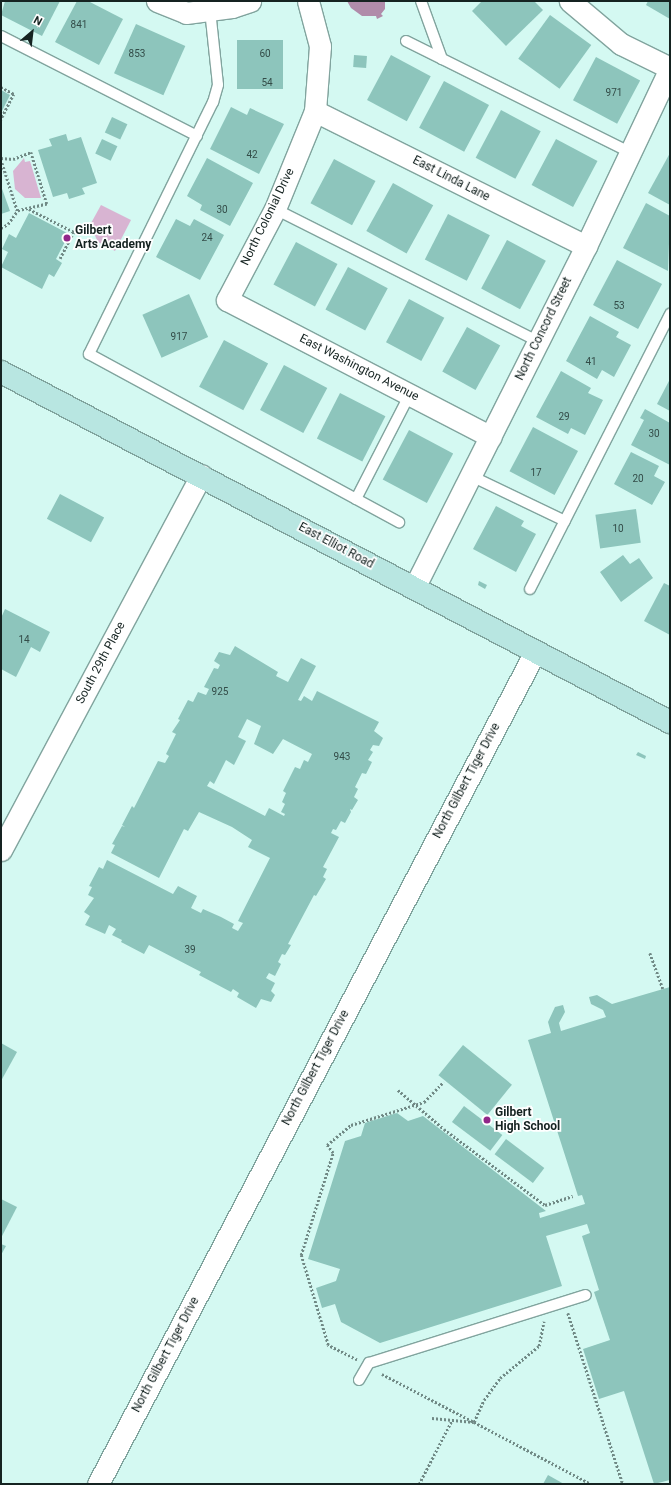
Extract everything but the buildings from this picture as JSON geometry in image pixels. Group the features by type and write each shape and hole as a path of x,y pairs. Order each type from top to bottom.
{"main road":[{"name":"East Elliot Road","path":"1,372 201,475 670,722"}],"street":[{"path":"157,1 186,13 210,10 250,1"},
{"name":"North Colonial Drive","path":"227,300 275,209 315,111 320,46 308,1"},
{"path":"570,1 621,44 670,68"},
{"name":"North Concord Street","path":"414,588 586,246 670,68"},
{"name":"East Linda Lane","path":"315,111 586,246"},
{"name":"East Washington Avenue","path":"227,300 491,436"},
{"name":"South 29th Place","path":"1,850 201,475"},
{"name":"North Gilbert Tiger Drive","path":"98,1484 535,652"}],"lane":[{"path":"421,1 442,59"},
{"path":"210,10 218,85 197,136 89,354 399,522"},
{"path":"1,36 197,136"},
{"path":"406,41 630,152"},
{"path":"275,209 538,341"},
{"path":"530,589 670,314"},
{"path":"356,499 410,394"},
{"path":"471,476 565,521"},
{"path":"359,1380 369,1363 586,1295"}],"path":[{"path":"1,87 14,94 1,120"},
{"path":"1,158 13,159 31,152 47,204 17,211 8,224 1,228"},
{"path":"1,161 17,211"},
{"path":"29,208 74,232 60,259"},
{"path":"650,953 663,989"},
{"path":"443,1082 424,1102 351,1125 327,1145 333,1153 301,1255 328,1345 591,1484"},
{"path":"398,1090 545,1205 573,1196"},
{"path":"564,1301 623,1484"},
{"path":"474,1422 484,1400 500,1378 539,1346 543,1334 545,1307"},
{"path":"432,1418 474,1422"},
{"path":"419,1484 452,1420"}],"shaded area":[{"path":"347,1 385,1 385,9 381,14 383,16 377,19 376,16 362,16 351,8"},
{"path":"24,158 25,162 30,161 41,198 25,198 15,189 13,171"},
{"path":"101,205 131,220 115,251 98,242 90,225"}],"place":[{"name":"Gilbert Arts Academy","path":"67,238"},
{"name":"Gilbert High School","path":"487,1120"}]}
